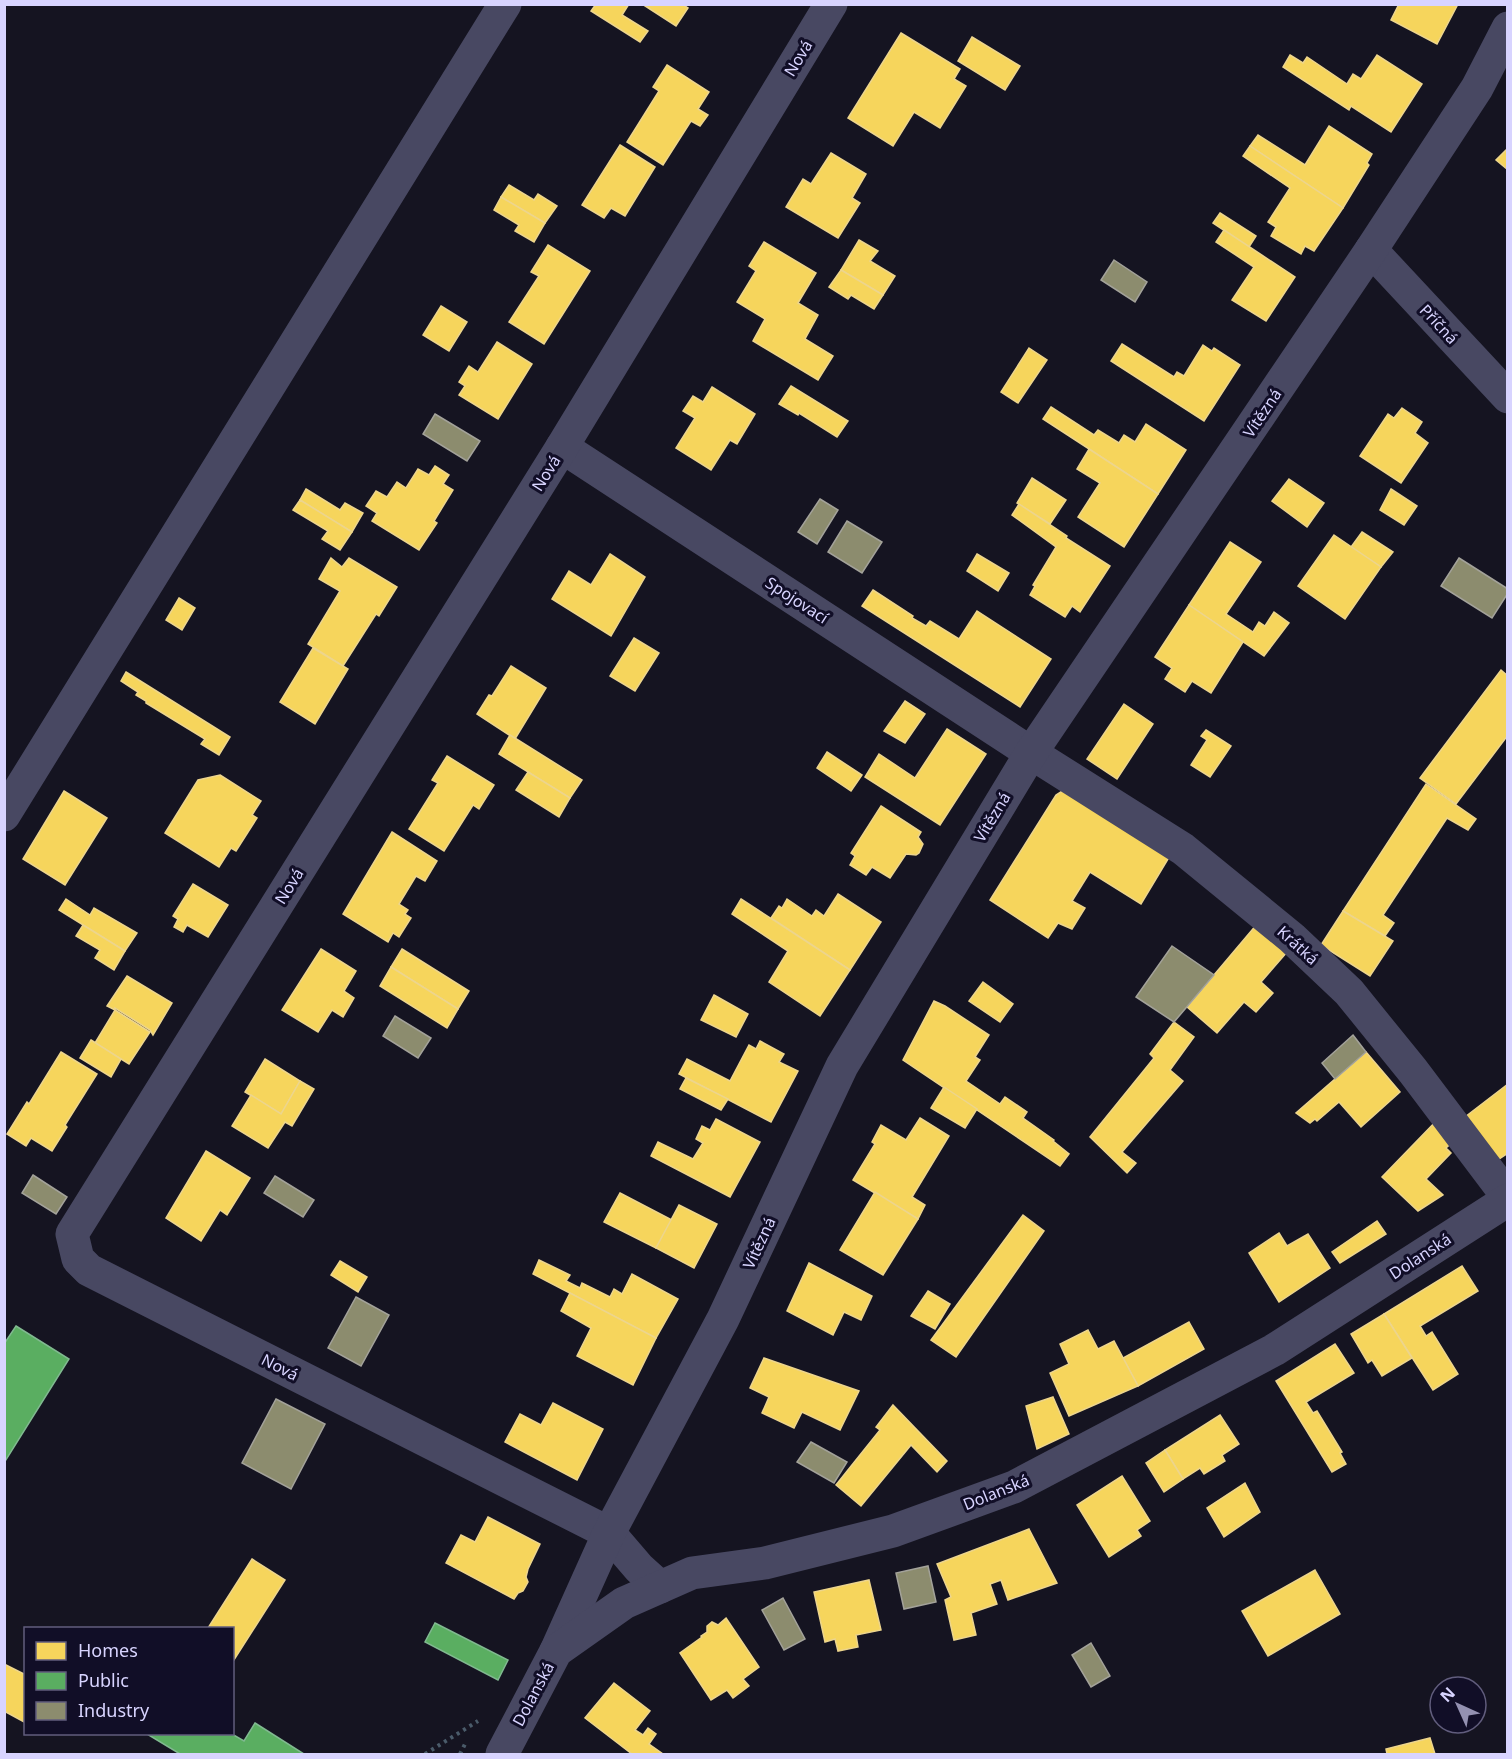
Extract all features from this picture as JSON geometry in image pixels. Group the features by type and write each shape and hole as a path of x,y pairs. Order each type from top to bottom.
{"street":[{"path":"4,815 505,4"},
{"name":"Nová","path":"609,1533 89,1270 78,1259 72,1234 562,447 831,4"},
{"name":"Vítězná","path":"556,1652 609,1533 723,1319 842,1066 1031,753 1478,88 1508,28"},
{"name":"Příčná","path":"1371,250 1508,397"},
{"name":"Spojovací","path":"562,447 1031,753"},
{"name":"Krátká","path":"1031,753 1183,849 1292,938 1349,992 1413,1071 1508,1198"},
{"name":"Dolanská","path":"502,1755 556,1652 624,1603 692,1574 765,1563 893,1531 1014,1487 1274,1350 1508,1198"},
{"path":"609,1533 639,1568 660,1587"}],"building: Homes":[{"path":"596,4 629,4 622,15 648,31 640,42 591,11"},
{"path":"642,4 682,4 688,8 676,26"},
{"path":"1399,4 1458,4 1437,44 1391,20"},
{"path":"901,33 960,69 954,79 966,86 940,128 914,112 893,146 848,118"},
{"path":"972,37 1020,66 1005,90 958,61"},
{"path":"1290,55 1303,63 1307,57 1347,84 1353,74 1361,79 1377,55 1422,84 1391,132 1351,106 1349,110 1283,67"},
{"path":"667,65 709,92 698,109 708,115 700,126 691,121 663,165 627,142 659,91 653,87"},
{"path":"1329,126 1372,154 1367,163 1369,165 1343,208 1250,146 1258,135 1305,165"},
{"path":"620,145 655,167 625,216 611,208 604,218 582,205"},
{"path":"1250,146 1343,208 1314,251 1305,246 1301,254 1271,236 1276,227 1268,222 1290,188 1243,156"},
{"path":"1508,148 1508,170 1496,160"},
{"path":"831,153 866,174 852,198 860,203 838,238 786,207 803,179 811,184"},
{"path":"509,185 534,200 538,194 557,206 545,223 501,197"},
{"path":"501,197 545,223 534,242 515,231 519,225 494,210"},
{"path":"1220,213 1256,236 1249,247 1213,223"},
{"path":"1224,230 1295,277 1266,321 1232,300 1254,267 1216,242"},
{"path":"859,240 878,251 870,261 895,276 883,295 841,270"},
{"path":"764,242 816,273 798,303 818,315 805,339 833,356 818,380 753,341 765,319 737,302 756,271 749,266"},
{"path":"548,245 590,271 544,344 509,322 539,276 531,272"},
{"path":"841,270 883,295 874,309 851,295 848,299 829,287"},
{"path":"441,306 467,322 449,351 423,335"},
{"path":"497,342 532,364 498,419 459,395 465,386 459,382 469,366 478,372"},
{"path":"1122,344 1174,377 1177,372 1184,376 1203,345 1212,351 1214,348 1240,365 1204,421 1111,361"},
{"path":"1029,348 1047,360 1018,403 1001,392"},
{"path":"791,386 848,421 837,437 799,413 798,415 779,404"},
{"path":"712,387 755,414 737,444 730,440 711,470 676,448 695,418 683,411 693,396 703,402"},
{"path":"1051,407 1094,435 1098,430 1119,443 1124,435 1135,442 1146,424 1186,450 1158,494 1043,419"},
{"path":"1402,408 1422,422 1415,433 1428,443 1401,483 1360,456 1388,414 1394,418"},
{"path":"1089,449 1158,494 1124,547 1078,517 1100,483 1077,469"},
{"path":"435,466 449,475 443,484 453,490 434,521 437,523 419,550 372,521 377,513 366,506 376,491 387,497 397,482 406,488 418,469 429,475"},
{"path":"1032,478 1066,500 1050,524 1017,503"},
{"path":"1289,479 1324,503 1307,527 1272,501"},
{"path":"306,489 340,510 345,503 363,513 352,532 300,500"},
{"path":"1391,489 1417,506 1404,525 1380,510"},
{"path":"300,500 352,532 340,550 322,539 328,531 293,510"},
{"path":"1019,504 1110,566 1080,612 1072,606 1065,617 1030,595 1035,586 1033,585 1056,547 1012,515"},
{"path":"1362,532 1393,552 1381,567 1351,547"},
{"path":"1334,535 1381,567 1345,619 1298,586"},
{"path":"1230,542 1261,562 1226,614 1253,632 1259,622 1265,626 1274,612 1289,623 1264,656 1189,605"},
{"path":"610,554 645,577 611,636 552,599 569,571 591,585"},
{"path":"977,554 1009,573 998,591 967,571"},
{"path":"331,558 342,567 349,558 397,587 379,616 376,614 343,666 308,644 340,591 319,579"},
{"path":"873,590 926,626 930,621 959,639 977,611 1051,659 1020,707 862,606"},
{"path":"179,598 195,608 182,630 166,620"},
{"path":"1189,605 1243,642 1211,693 1192,681 1185,692 1165,679 1172,668 1155,657"},
{"path":"634,638 659,653 635,691 610,676"},
{"path":"313,648 348,669 315,724 280,702"},
{"path":"511,666 546,688 515,739 477,714 489,695 492,696"},
{"path":"1501,670 1508,676 1508,735 1456,804 1420,778"},
{"path":"126,672 230,737 219,755 201,744 205,739 136,695 138,692 121,681"},
{"path":"905,701 925,714 905,743 884,731"},
{"path":"1124,704 1153,724 1117,779 1087,759"},
{"path":"947,729 986,754 940,825 865,777 879,754 915,778"},
{"path":"1206,730 1231,746 1210,777 1191,765 1207,740 1201,736"},
{"path":"510,735 582,780 570,798 499,754"},
{"path":"827,752 862,775 851,791 817,768"},
{"path":"447,756 494,785 479,809 473,805 444,851 409,829 438,783 432,780"},
{"path":"528,772 570,798 559,817 516,790"},
{"path":"220,775 261,801 252,815 257,818 236,851 231,848 219,867 165,833 198,780"},
{"path":"1426,784 1476,819 1468,830 1447,818 1383,915 1394,923 1385,936 1343,911"},
{"path":"1064,790 1171,854 1141,904 1090,872 1072,901 1085,908 1072,929 1058,923 1048,938 990,900 1056,795"},
{"path":"64,791 107,818 65,885 23,859"},
{"path":"881,806 921,832 918,837 923,844 916,855 906,854 890,878 872,867 866,875 850,865 855,856 851,853"},
{"path":"392,832 437,861 425,881 416,876 399,904 408,910 405,914 411,918 399,937 393,933 388,942 343,914"},
{"path":"193,884 228,905 208,937 187,925 183,932 174,927 178,919 173,916"},
{"path":"838,894 881,922 850,970 771,918 779,906 782,908 787,899 812,916 816,910 824,916"},
{"path":"66,899 90,915 94,908 137,933 125,951 59,910"},
{"path":"741,899 850,970 820,1016 769,982 788,951 732,914"},
{"path":"1343,911 1393,941 1370,976 1321,945"},
{"path":"1257,924 1287,952 1261,982 1273,993 1256,1012 1244,1002 1217,1033 1187,1007"},
{"path":"83,925 125,951 114,970 95,958 100,950 76,936"},
{"path":"321,949 356,971 344,991 354,998 343,1017 332,1010 318,1032 282,1010"},
{"path":"402,949 469,991 458,1009 391,967"},
{"path":"391,967 458,1009 447,1028 380,986"},
{"path":"127,976 172,1003 153,1035 150,1030 115,1008 115,1010 107,1006"},
{"path":"983,982 1013,1004 1000,1022 969,1001"},
{"path":"714,995 748,1014 736,1037 701,1020"},
{"path":"934,1001 989,1035 975,1057 980,1060 966,1081 1000,1104 1005,1097 1027,1112 1023,1118 1069,1154 1060,1166 903,1060"},
{"path":"115,1010 150,1032 129,1064 95,1043"},
{"path":"1174,1022 1194,1037 1170,1070 1183,1081 1122,1152 1136,1163 1127,1173 1090,1137 1154,1058 1150,1054"},
{"path":"91,1040 121,1059 111,1077 80,1058"},
{"path":"760,1041 784,1054 779,1062 798,1071 771,1122 679,1074 687,1059 730,1081 749,1045 756,1049"},
{"path":"61,1052 97,1074 65,1125 67,1127 52,1151 31,1138 26,1146 7,1134 27,1102 29,1104"},
{"path":"1366,1052 1400,1092 1361,1127 1339,1102 1317,1121 1315,1119 1310,1123 1296,1113"},
{"path":"265,1059 300,1081 281,1114 245,1092"},
{"path":"686,1078 728,1099 721,1110 680,1089"},
{"path":"300,1081 314,1089 292,1126 285,1122 268,1148 232,1126 251,1095 281,1114"},
{"path":"1508,1084 1508,1153 1496,1161 1461,1120"},
{"path":"944,1087 977,1109 965,1128 931,1108"},
{"path":"1440,1117 1458,1137 1446,1148 1451,1153 1426,1179 1443,1195 1418,1211 1382,1177"},
{"path":"920,1118 949,1136 912,1197 925,1205 918,1219 853,1180 875,1144 872,1142 881,1125 906,1140"},
{"path":"716,1119 760,1142 730,1197 651,1156 658,1142 693,1159 703,1143 696,1139 702,1126 710,1130"},
{"path":"206,1151 250,1178 227,1215 220,1210 201,1241 166,1218"},
{"path":"875,1192 918,1219 883,1275 840,1250"},
{"path":"620,1193 672,1220 656,1248 604,1222"},
{"path":"679,1205 717,1224 694,1268 656,1248"},
{"path":"1023,1215 1044,1231 956,1357 931,1340"},
{"path":"1377,1221 1386,1234 1340,1263 1332,1252"},
{"path":"1279,1233 1287,1246 1308,1234 1330,1268 1279,1302 1249,1253"},
{"path":"539,1260 570,1275 566,1281 580,1288 582,1283 610,1297 614,1289 622,1294 632,1274 678,1299 656,1338 533,1274"},
{"path":"340,1261 367,1277 358,1292 331,1275"},
{"path":"809,1263 872,1296 861,1320 844,1312 833,1335 787,1311"},
{"path":"1462,1266 1478,1291 1420,1326 1426,1336 1432,1332 1458,1374 1433,1390 1384,1314"},
{"path":"928,1291 950,1304 935,1329 911,1316"},
{"path":"570,1293 656,1338 633,1385 577,1356 591,1328 561,1311"},
{"path":"1384,1314 1412,1358 1382,1376 1372,1360 1368,1363 1351,1334"},
{"path":"1189,1322 1204,1349 1138,1386 1123,1358"},
{"path":"1088,1330 1098,1349 1114,1341 1138,1386 1069,1416 1050,1373 1069,1364 1060,1344"},
{"path":"1335,1344 1354,1373 1306,1402 1313,1413 1317,1411 1342,1452 1340,1453 1346,1464 1332,1472 1276,1381"},
{"path":"764,1358 859,1391 840,1430 802,1412 794,1428 762,1413 769,1397 750,1388"},
{"path":"1053,1397 1069,1434 1037,1449 1026,1406"},
{"path":"553,1403 603,1429 577,1480 505,1442 520,1414 541,1425"},
{"path":"893,1405 947,1461 937,1472 911,1445 861,1506 836,1485 880,1430 876,1427"},
{"path":"1220,1415 1239,1444 1222,1455 1225,1461 1204,1474 1200,1468 1183,1479 1165,1450"},
{"path":"1165,1450 1183,1479 1164,1492 1146,1463"},
{"path":"1122,1476 1150,1521 1137,1530 1141,1536 1109,1557 1077,1505"},
{"path":"1245,1483 1260,1512 1224,1537 1207,1508"},
{"path":"488,1517 540,1544 528,1569 526,1577 528,1582 523,1591 518,1593 514,1599 446,1563 461,1535 475,1542"},
{"path":"1029,1529 1057,1583 1008,1600 1001,1580 990,1584 997,1604 971,1613 976,1635 954,1640 945,1600 951,1597 937,1564"},
{"path":"252,1559 285,1580 234,1660 234,1627 209,1627"},
{"path":"1315,1570 1340,1614 1268,1656 1242,1611"},
{"path":"869,1580 881,1630 856,1635 858,1647 838,1651 835,1639 825,1642 814,1592"},
{"path":"726,1618 759,1667 743,1679 749,1686 733,1698 727,1690 711,1700 680,1653 702,1637 707,1632 707,1626 712,1622 718,1625"},
{"path":"4,1664 24,1674 24,1722 4,1711"},
{"path":"614,1683 650,1711 635,1730 643,1735 648,1728 656,1734 649,1744 663,1754 632,1754 585,1718"},
{"path":"1430,1738 1435,1754 1387,1754 1386,1749"}],"building: Public":[{"path":"16,1326 69,1359 4,1463 4,1344"},
{"path":"435,1623 508,1660 498,1680 425,1642"},
{"path":"255,1723 304,1754 180,1754 149,1735 234,1735 244,1741"}],"building: Industry":[{"path":"1114,260 1147,282 1135,302 1101,280"},
{"path":"435,414 480,441 467,461 423,434"},
{"path":"820,499 838,510 817,544 798,532"},
{"path":"847,521 882,542 862,573 828,552"},
{"path":"1459,558 1508,589 1508,593 1492,618 1441,586"},
{"path":"1172,946 1214,975 1174,1022 1136,997"},
{"path":"395,1016 431,1038 418,1058 383,1036"},
{"path":"1353,1035 1366,1052 1335,1079 1322,1063"},
{"path":"33,1175 67,1197 56,1214 22,1193"},
{"path":"275,1176 314,1200 303,1217 264,1193"},
{"path":"356,1297 389,1315 361,1366 328,1348"},
{"path":"276,1399 325,1424 291,1489 242,1463"},
{"path":"811,1442 847,1462 834,1483 797,1462"},
{"path":"928,1566 936,1602 904,1609 896,1573"},
{"path":"783,1598 805,1639 784,1650 762,1610"},
{"path":"1091,1643 1110,1676 1091,1687 1072,1655"}]}
